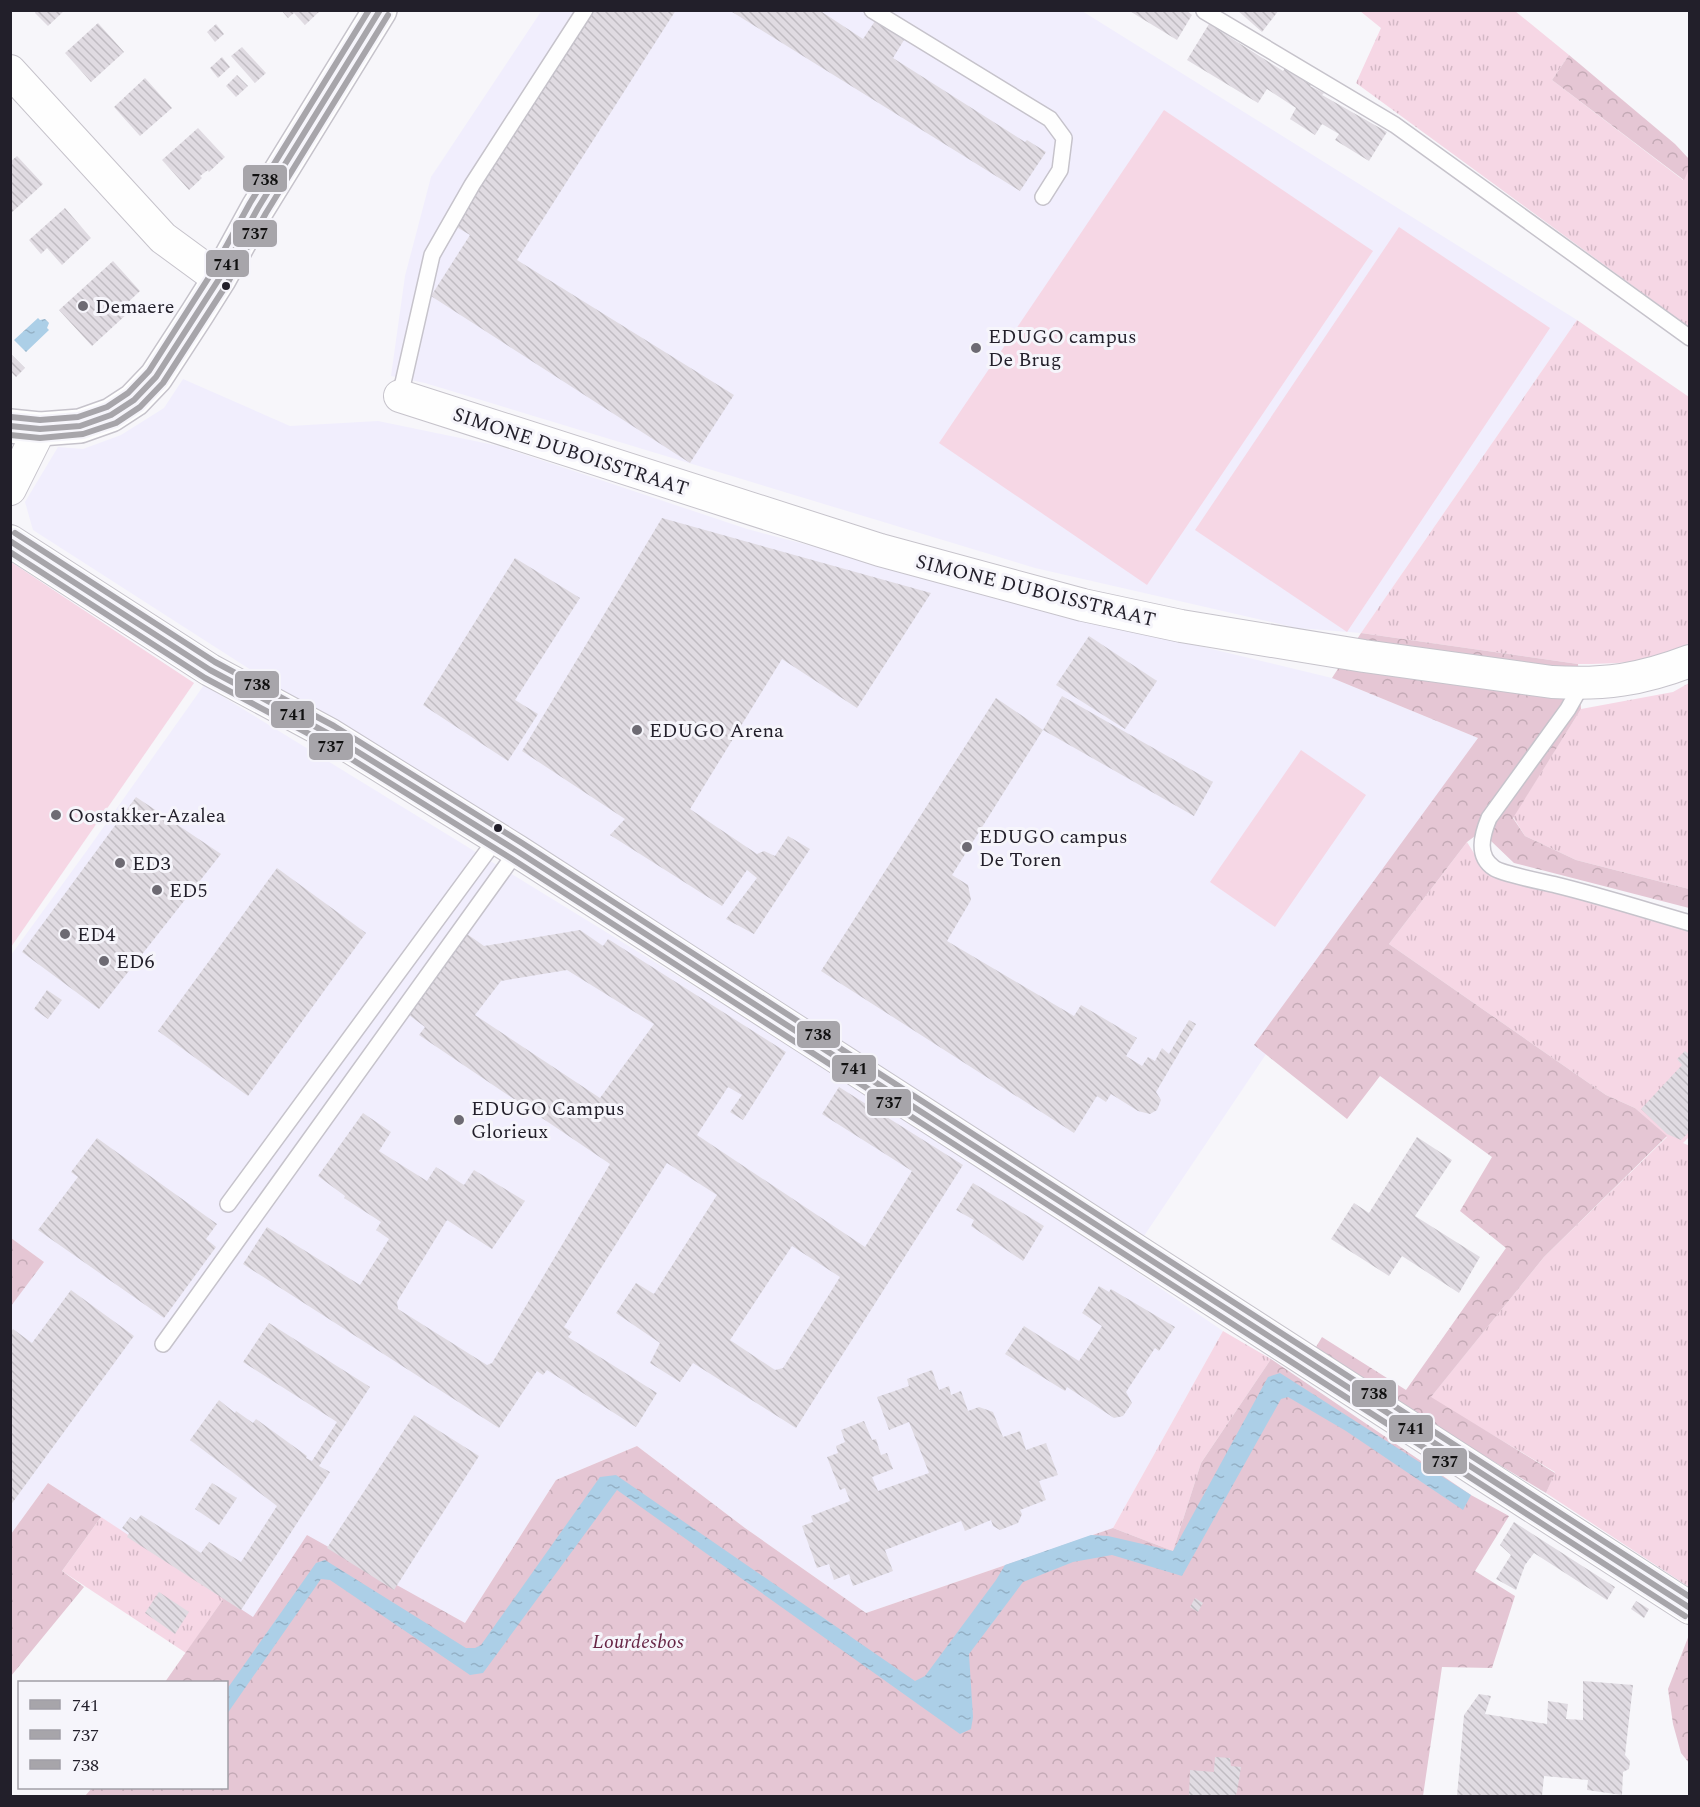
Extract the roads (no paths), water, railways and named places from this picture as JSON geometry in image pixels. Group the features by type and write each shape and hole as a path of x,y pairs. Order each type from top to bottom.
{"street":[{"path":"10,489 25,428 80,426 111,415 134,400 156,376 219,279 258,208 378,11"},
{"path":"10,71 163,238 219,279"},
{"name":"SIMONE DUBOISSTRAAT","path":"400,396 880,550 1083,605 1181,626 1522,679 1582,684 1612,682 1657,673 1689,661"},
{"path":"10,541 210,670 329,734 507,844 1689,1608"}],"lane":[{"path":"400,396 432,255 472,185 585,10"},
{"path":"872,10 1050,119 1064,138 1060,170 1043,197"},
{"path":"1203,11 1395,125 1689,338"},
{"path":"1582,684 1568,710 1489,818 1482,834 1482,848 1486,860 1495,869 1689,923"},
{"path":"228,1204 507,844"},
{"path":"163,1344 507,844"}],"water":[{"path":"38,318 45,319 49,323 47,328 49,330 26,352 14,340"},
{"path":"1280,1373 1471,1495 1463,1510 1346,1431 1288,1397 1281,1399 1182,1576 1112,1555 1073,1562 1023,1582 969,1654 973,1717 971,1729 960,1734 617,1490 483,1673 470,1675 330,1580 321,1579 228,1713 228,1688 316,1563 325,1560 466,1648 475,1648 481,1645 600,1477 616,1475 915,1681 925,1676 1005,1565 1091,1535 1108,1536 1173,1551 1268,1377"}],"place":[{"name":"Demaere","path":"83,306"},
{"name":"EDUGO campus De Brug","path":"976,348"},
{"name":"EDUGO Arena","path":"637,730"},
{"name":"Oostakker-Azalea","path":"56,815"},
{"name":"EDUGO campus De Toren","path":"967,847"},
{"name":"ED3","path":"120,863"},
{"name":"ED5","path":"157,890"},
{"name":"ED4","path":"65,934"},
{"name":"ED6","path":"104,961"},
{"name":"EDUGO Campus Glorieux","path":"459,1120"}],"park label":[{"name":"Lourdesbos","path":"638,1641"}]}
